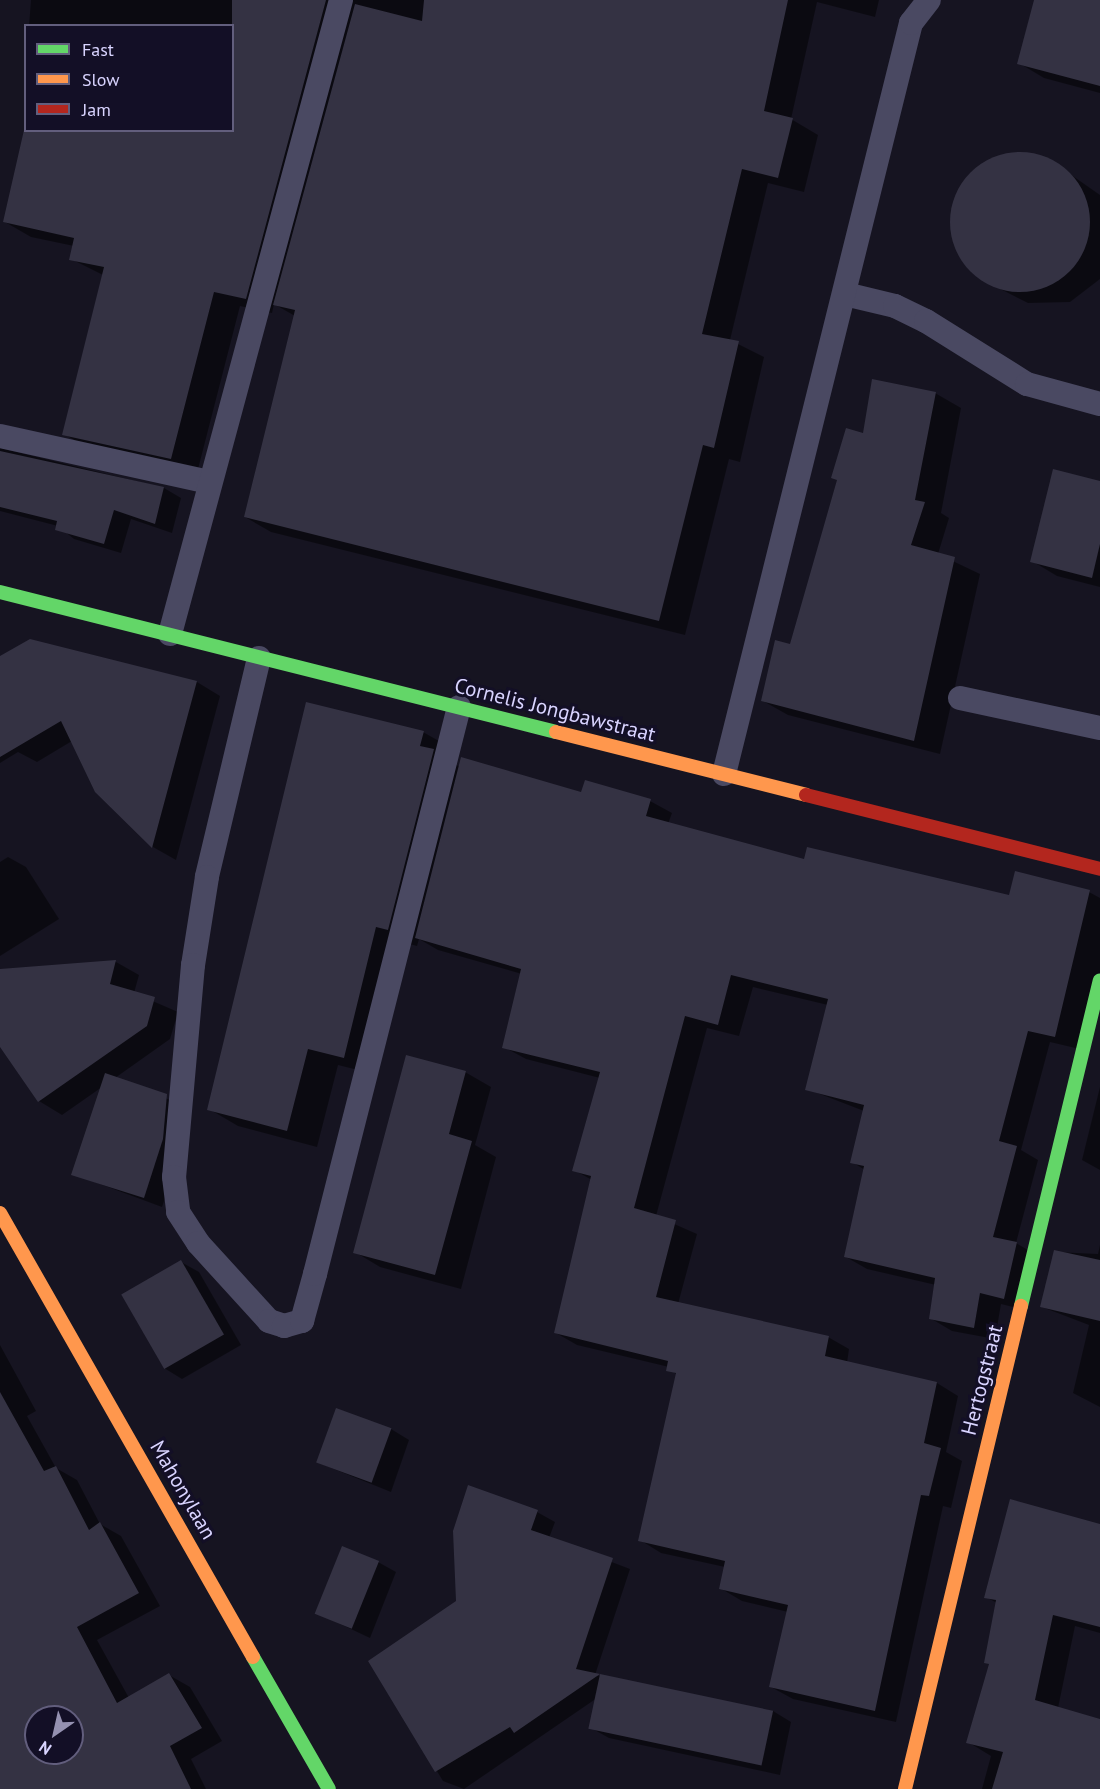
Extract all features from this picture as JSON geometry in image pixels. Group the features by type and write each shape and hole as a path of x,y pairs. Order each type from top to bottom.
{"street":[{"name":"Cornelis Jongbawstraat","path":"0,592 1100,869"},
{"name":"Hertogstraat","path":"905,1789 1100,980"},
{"name":"Mahonylaan","path":"0,1213 329,1789"}],"lane":[{"path":"170,634 209,482 341,0"},
{"path":"724,774 911,23 929,0"},
{"path":"845,294 895,306 926,321 1027,384 1100,404"},
{"path":"0,436 209,482"},
{"path":"259,658 203,899 174,1177 178,1212 198,1243 269,1321 284,1326 302,1321 459,707"},
{"path":"960,698 1100,729"}],"building":[{"path":"232,0 326,0 246,299 214,292 171,459 62,435 104,267 69,260 74,238 3,222 24,130 24,132 234,132 234,24 232,24"},
{"path":"424,0 788,0 764,111 793,118 778,178 742,169 702,334 739,341 714,448 703,445 659,621 244,517 295,310 273,305 355,4 422,21"},
{"path":"1034,0 1100,0 1100,86 1017,64"},
{"path":"1020,152 1047,158 1059,164 1069,173 1078,183 1084,195 1090,222 1084,249 1078,261 1069,271 1059,280 1047,286 1020,292 993,286 981,280 971,271 962,261 956,249 950,222 956,195 962,183 971,173 981,164 993,158"},
{"path":"872,379 936,392 915,500 925,502 911,545 955,557 914,741 761,701 775,640 790,644 837,480 831,478 846,428 863,433"},
{"path":"0,451 164,487 155,524 114,510 104,544 55,530 57,521 0,507"},
{"path":"1053,469 1100,481 1100,544 1092,578 1030,562"},
{"path":"30,639 197,681 152,848 95,792 61,721 0,757 0,656"},
{"path":"306,702 424,731 420,746 434,749 388,930 376,927 344,1058 308,1049 287,1131 207,1110"},
{"path":"461,757 581,792 585,780 651,799 646,816 804,859 807,847 1009,895 1015,871 1090,890 1055,1037 1028,1031 999,1141 1017,1146 993,1237 1017,1242 1004,1299 980,1293 974,1328 929,1319 935,1278 844,1257 864,1166 850,1163 864,1105 805,1090 828,999 731,975 718,1025 685,1016 634,1208 676,1220 656,1297 829,1336 825,1356 937,1382 924,1443 941,1448 929,1496 921,1495 875,1711 769,1687 788,1605 719,1589 725,1561 638,1541 676,1373 666,1371 668,1361 554,1333 591,1176 572,1171 600,1072 502,1048 521,969 415,938"},
{"path":"116,960 110,984 155,997 147,1026 38,1102 0,1047 0,969"},
{"path":"406,1055 466,1071 449,1134 472,1141 435,1275 353,1253"},
{"path":"105,1073 167,1094 163,1139 144,1198 71,1175"},
{"path":"1054,1250 1100,1260 1100,1321 1040,1307"},
{"path":"181,1260 224,1334 164,1369 121,1294"},
{"path":"0,1392 44,1471 56,1466 89,1530 100,1522 139,1593 77,1627 117,1703 169,1673 202,1728 170,1746 191,1789 0,1789"},
{"path":"336,1408 391,1428 372,1483 316,1463"},
{"path":"468,1485 538,1510 531,1530 613,1558 576,1669 600,1674 514,1733 510,1727 435,1772 368,1661 456,1601 453,1531"},
{"path":"1010,1499 1100,1524 1100,1627 1053,1615 1035,1700 1100,1719 1100,1789 992,1789 1003,1752 966,1743 989,1664 984,1663 996,1600 984,1598"},
{"path":"342,1546 379,1561 352,1629 315,1614"},
{"path":"600,1674 773,1711 761,1766 588,1729"}],"traffic: fast":[{"path":"0,592 556,732"},
{"path":"1021,1306 1100,980"},
{"path":"253,1657 329,1789"}],"traffic: slow":[{"path":"556,732 806,795"},
{"path":"0,1213 253,1657"},
{"path":"905,1789 1021,1306"}],"traffic: jam":[{"path":"806,795 1100,869"}]}
